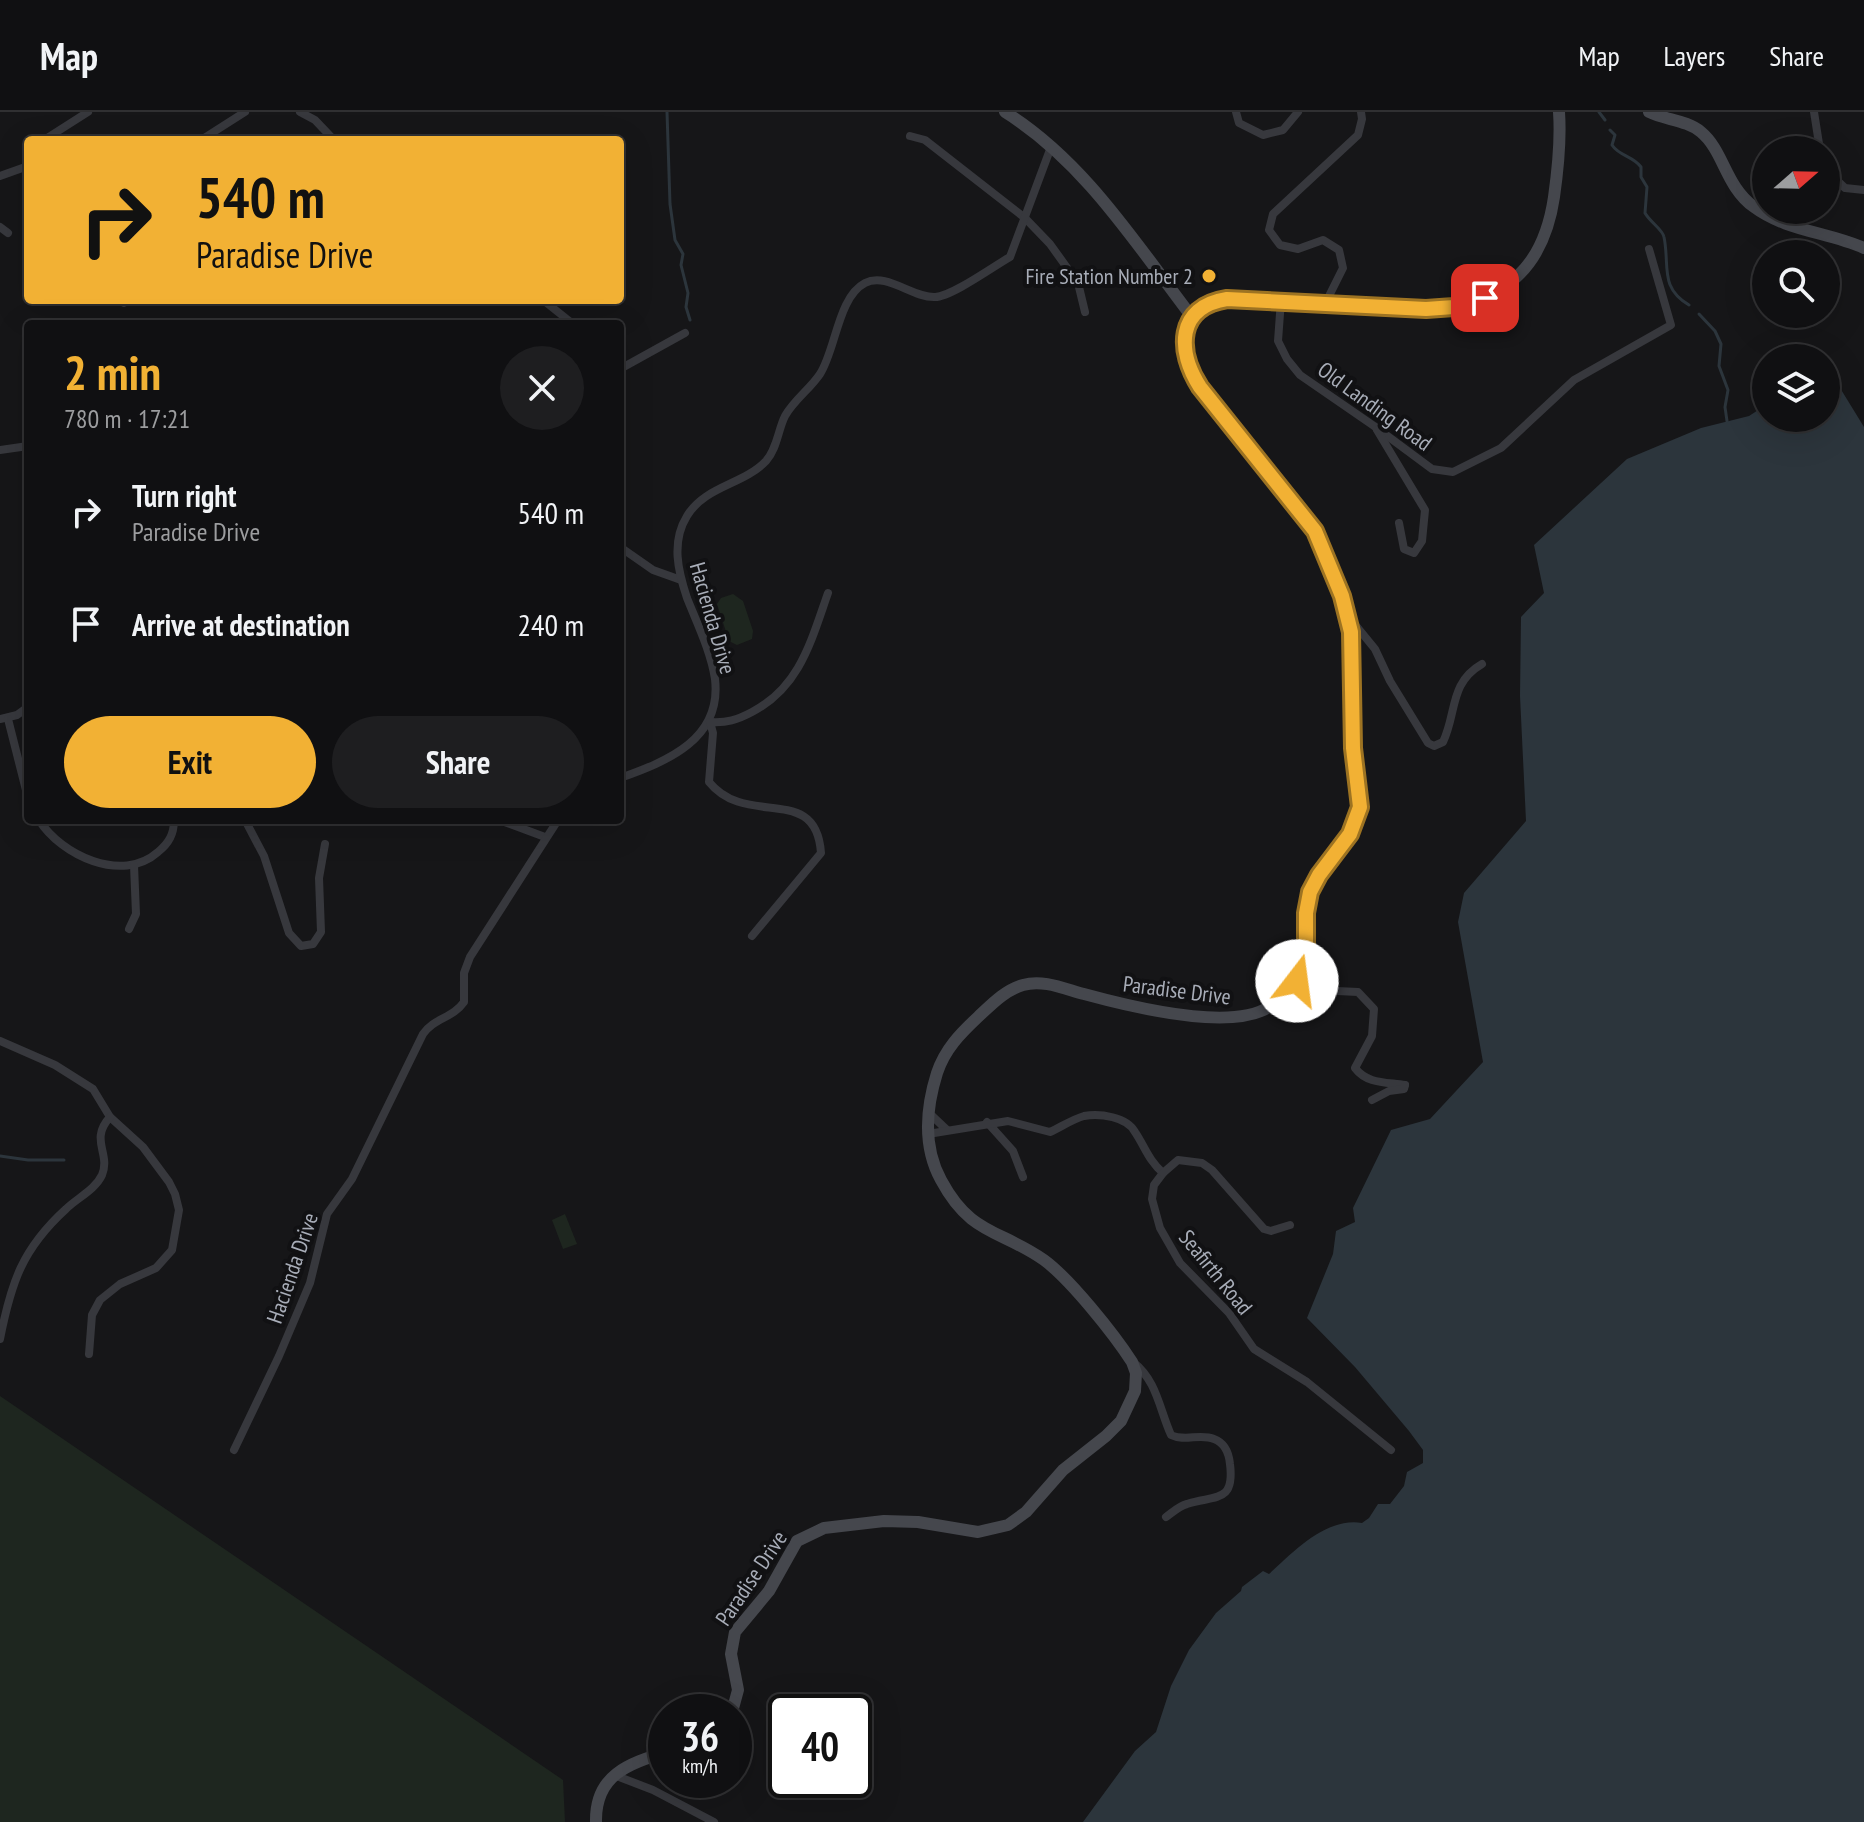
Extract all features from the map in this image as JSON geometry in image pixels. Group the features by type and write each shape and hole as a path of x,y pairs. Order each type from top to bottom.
{"street":[{"path":"50,136 88,112"},
{"path":"207,136 245,112"},
{"path":"300,112 315,120 330,136"},
{"path":"1005,112 1051,147 1090,185 1192,317 1222,299 1416,309 1454,307 1491,296 1515,280 1536,255 1547,232 1558,157 1559,112"},
{"path":"1236,112 1239,123 1263,135 1283,130 1298,112"},
{"path":"1325,304 1343,268 1339,250 1323,240 1298,249 1280,245 1269,230 1273,214 1358,135 1361,112"},
{"path":"1649,112 1701,131 1734,188 1755,208 1789,225 1864,248"},
{"path":"1814,112 1818,136"},
{"path":"910,136 925,140 1025,218 1050,244 1078,283 1085,312"},
{"name":"Hacienda Drive","path":"752,936 821,853 820,835 812,820 797,812 739,804 719,794 709,782 713,733 710,722 715,711 714,676 681,580 678,538 687,516 705,496 766,460 786,415 819,376 846,303 855,291 865,283 877,280 936,297 1010,257 1051,147"},
{"path":"0,176 24,167"},
{"path":"1840,183 1845,188 1864,190"},
{"name":"Old Landing Road","path":"1281,300 1278,341 1300,375 1432,469 1453,472 1501,448 1574,380 1671,325 1649,249"},
{"path":"548,304 568,320"},
{"name":"Paradise Drive","path":"737,1694 731,1654 735,1632 769,1591 797,1541 824,1528 873,1522 918,1522 978,1532 1008,1525 1026,1512 1063,1470 1121,1421 1135,1391 1136,1373 1132,1362 1055,1269 1033,1253 984,1230 967,1216 937,1174 928,1134 928,1112 937,1071 948,1047 999,999 1025,984 1050,985 1148,1010 1233,1019 1262,1011 1297,981 1306,961 1306,913 1310,892 1350,834 1360,807 1353,748 1354,652 1348,615 1315,531 1194,376 1187,361 1185,343 1186,328 1192,317"},
{"path":"624,364 671,343 685,333"},
{"path":"1374,426 1425,510 1422,541 1414,553 1404,549 1399,523"},
{"path":"0,450 24,447"},
{"path":"624,550 653,570 681,580"},
{"path":"624,776 669,758 692,742 710,722 726,723 741,718 786,689 797,671 828,593"},
{"path":"1348,615 1375,649 1390,681 1428,743 1434,746 1446,737 1451,708 1467,672 1482,664"},
{"path":"24,709 4,719 24,785"},
{"path":"42,824 48,833 78,855 96,862 134,865 155,855 166,845 174,832 174,824"},
{"path":"247,824 264,856 289,933 301,946 313,944 321,932 319,878 325,844"},
{"path":"510,824 545,837"},
{"name":"Hacienda Drive","path":"234,1450 310,1283 327,1214 352,1179 423,1034 430,1025 455,1013 464,1002 464,973 470,957 555,824"},
{"path":"129,929 136,914 134,865"},
{"path":"1316,990 1358,992 1374,1009 1372,1036 1355,1068 1363,1078 1371,1081 1406,1086 1372,1100"},
{"path":"0,1041 55,1065 97,1094 110,1117 138,1141 175,1194 179,1210 172,1250 156,1268 114,1287 97,1305 91,1319 89,1354"},
{"path":"928,1112 947,1130"},
{"path":"928,1134 987,1122 1008,1121 1050,1132 1083,1116 1126,1121 1134,1129 1147,1156 1163,1173 1178,1160 1202,1163 1212,1170 1264,1229 1271,1231 1290,1225"},
{"path":"0,1339 7,1298 24,1261 51,1224 101,1176 104,1166 100,1135 110,1117"},
{"path":"987,1122 1013,1151 1023,1177"},
{"name":"Seafirth Road","path":"1163,1173 1154,1185 1152,1199 1160,1228 1180,1263 1229,1313 1254,1349 1307,1382 1391,1450"},
{"path":"1132,1362 1154,1387 1171,1435 1213,1438 1225,1447 1230,1461 1230,1484 1224,1494 1215,1499 1187,1504 1166,1517"},
{"path":"596,1822 599,1799 613,1775 630,1764 648,1758"},
{"path":"613,1775 653,1790 714,1822"}],"shaded area":[{"path":"1840,388 1864,427 1864,1822 1083,1822 1135,1751 1156,1732 1171,1686 1189,1650 1216,1613 1242,1587 1263,1571 1269,1574 1311,1538 1336,1525 1362,1523 1378,1504 1390,1504 1404,1486 1407,1472 1423,1463 1423,1450 1409,1431 1355,1367 1307,1318 1333,1254 1336,1231 1355,1222 1353,1208 1391,1130 1430,1119 1483,1062 1458,922 1464,893 1526,821 1520,696 1521,617 1544,593 1534,545 1627,459 1701,428 1752,414 1752,432 1840,432"},
{"path":"733,594 743,601 753,631 752,639 737,645 729,641 717,604 721,598"},
{"path":"565,1214 577,1244 563,1249 552,1220"},
{"path":"0,1396 563,1780 565,1822 0,1822"}],"waterway":[{"path":"667,112 670,204 675,240 683,254 681,265 690,320"},
{"path":"1599,112 1605,120"},
{"path":"1610,130 1615,135 1612,145 1615,149 1641,167 1641,177 1647,187 1645,213 1663,234 1669,283 1673,291 1689,305"},
{"path":"1699,314 1715,331 1721,344 1719,366 1728,390 1725,407 1727,421"},
{"path":"0,1156 64,1160"}],"place":[{"name":"Fire Station Number 2","path":"1209,276"}],"route":[{"path":"1297,981 1306,961 1306,913 1310,892 1350,834 1360,807 1353,748 1354,652 1351,632 1342,596 1315,531 1200,387 1187,361 1185,332 1192,317 1200,310 1213,302 1227,299 1426,309 1454,307 1485,298"}]}
